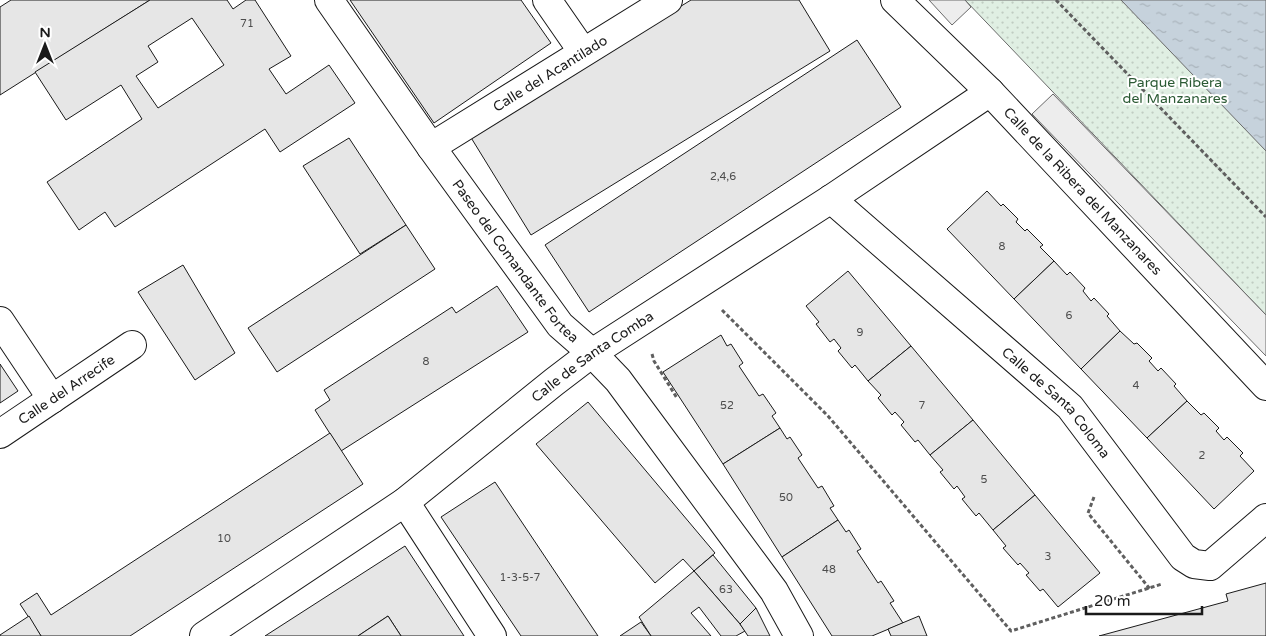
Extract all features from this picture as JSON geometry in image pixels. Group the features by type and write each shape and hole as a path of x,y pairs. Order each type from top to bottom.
{"street":[{"name":"Paseo del Comandante Fortea","path":"329,0 431,147 560,325 592,353 618,380 774,591 799,636"},
{"path":"547,0 583,52"},
{"name":"Calle del Acantilado","path":"431,147 668,0"},
{"name":"Calle de la Ribera del Manzanares","path":"895,0 990,92 1266,386"},
{"name":"Calle de Santa Comba","path":"204,636 405,502 592,353 831,200 990,92"},
{"name":"Calle de Santa Coloma","path":"831,200 1070,407 1183,557 1194,564 1210,566"},
{"path":"0,321 52,399"},
{"name":"Calle del Arrecife","path":"0,434 132,345"},
{"path":"405,502 492,636"},
{"path":"1210,566 1266,518"}],"path":[{"path":"1056,0 1266,217"},
{"path":"716,304 828,416 1011,631 1150,589 1210,566"},
{"path":"652,352 654,361 680,402"},
{"path":"1097,490 1088,513 1150,589"}],"green space":[{"name":"Parque Ribera del Manzanares","path":"965,0 1266,0 1266,315"}],"shaded area":[{"path":"929,0 965,0 971,7 952,25"},
{"path":"1053,94 1266,315 1266,356 1032,114"}],"water":[{"path":"1121,0 1266,0 1266,151"}],"building":[{"path":"11,0 150,0 0,95 0,7"},
{"path":"150,0 227,0 233,9 246,0 255,0 291,56 269,69 286,94 329,65 355,103 280,152 265,129 115,227 105,212 79,230 47,182 142,119 121,85 66,120 35,72","holes":["192,18 224,65 158,108 136,76 158,62 148,46"]},
{"path":"350,0 521,0 551,43 434,123"},
{"path":"691,0 799,0 830,51 531,235 470,136"},
{"path":"857,40 901,107 589,312 545,245"},
{"path":"349,138 406,225 360,254 303,166"},
{"path":"987,191 1001,206 1003,204 1018,219 1016,222 1025,231 1027,229 1043,245 1040,247 1054,261 1014,299 947,229"},
{"path":"406,225 435,269 277,372 248,328"},
{"path":"1054,261 1067,275 1070,272 1085,288 1083,291 1091,301 1094,298 1109,314 1107,316 1120,331 1081,369 1014,299"},
{"path":"183,265 235,353 195,380 138,292"},
{"path":"848,271 911,346 868,381 855,365 852,368 838,351 841,348 834,339 830,342 816,324 819,322 806,306"},
{"path":"497,286 528,332 341,451 315,410 330,400 324,390 452,307 456,313"},
{"path":"1120,331 1134,344 1137,343 1152,358 1149,361 1158,371 1161,368 1176,384 1174,386 1187,401 1147,438 1081,369"},
{"path":"721,335 727,346 731,344 743,363 739,366 759,396 763,394 776,413 772,416 780,428 723,464 663,372"},
{"path":"911,346 973,420 930,455 918,440 915,442 901,425 904,422 895,412 892,415 878,398 881,395 868,381"},
{"path":"0,364 18,391 0,403"},
{"path":"1187,401 1201,415 1204,413 1219,428 1216,431 1224,440 1227,437 1243,453 1240,456 1254,471 1214,509 1147,438"},
{"path":"588,402 715,553 694,571 683,559 655,583 536,444"},
{"path":"973,420 1035,495 993,530 979,513 976,516 962,499 965,497 957,486 954,489 940,472 943,470 930,455"},
{"path":"780,428 787,439 790,437 802,455 798,458 818,488 822,486 834,506 830,508 838,520 782,557 723,464"},
{"path":"330,433 363,484 130,636 41,636 20,604 37,593 51,615"},
{"path":"495,482 598,636 521,636 441,517"},
{"path":"1035,495 1100,573 1058,607 1043,589 1040,591 1026,575 1029,573 1020,563 1018,565 1003,548 1006,546 993,530"},
{"path":"838,520 846,532 849,530 861,549 857,551 878,583 881,581 894,601 890,603 903,623 872,636 832,636 782,557"},
{"path":"405,546 464,636 401,636 388,616 358,636 265,636"},
{"path":"713,555 756,608 740,624 694,571"},
{"path":"694,571 745,631 736,636 721,636 699,607 691,613 711,636 651,636 639,617"},
{"path":"1266,583 1266,636 1099,636 1228,601 1226,594"},
{"path":"756,608 770,636 748,636 740,624"},
{"path":"29,616 41,636 0,636 0,635"},
{"path":"388,616 401,636 358,636"},
{"path":"919,616 927,636 891,636 888,629"},
{"path":"641,622 651,636 620,636"}]}
